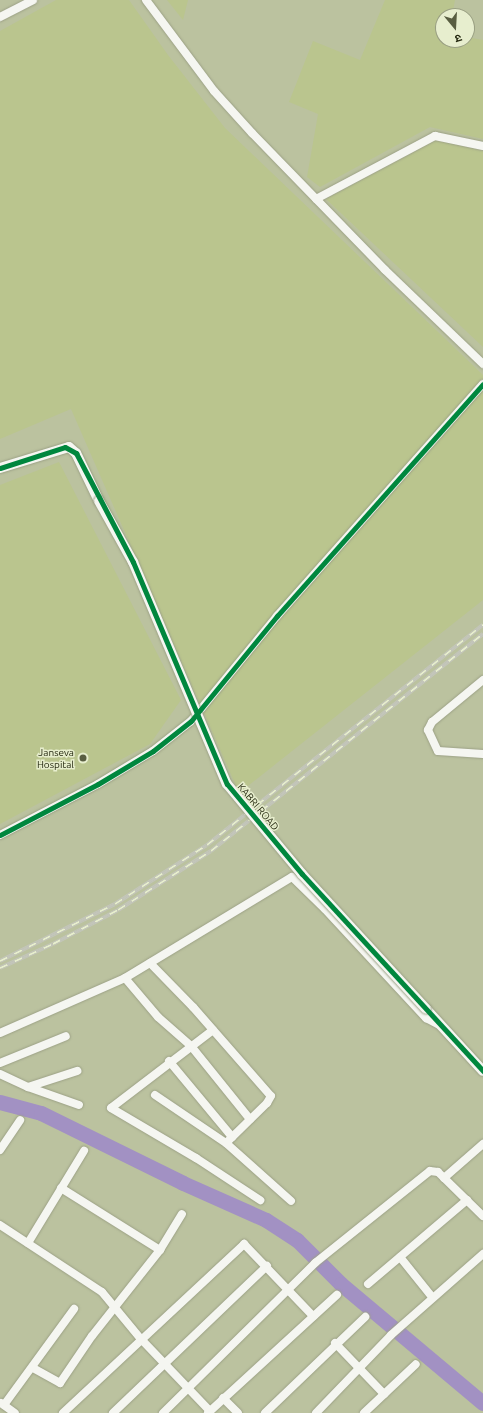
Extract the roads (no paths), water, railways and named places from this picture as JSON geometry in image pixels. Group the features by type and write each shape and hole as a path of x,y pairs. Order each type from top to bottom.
{"street":[{"path":"0,18 34,0"},
{"path":"146,0 214,91 316,199 483,364"},
{"path":"316,199 435,136 483,146"},
{"path":"0,835 98,784 153,751 191,721 277,616 483,384"},
{"name":"KABRI ROAD","path":"0,468 69,447 76,453 99,501 133,562 227,784 293,863 483,1071"},
{"path":"483,680 432,722 428,730 438,751 483,754"},
{"path":"0,1033 125,978 293,878 426,1018 442,1026"},
{"path":"150,963 213,1030 270,1096 269,1101 229,1140"},
{"path":"125,978 158,1017 191,1046 250,1119"},
{"path":"213,1030 169,1061 112,1105 112,1110 196,1158 260,1200"},
{"path":"0,1063 66,1036"},
{"path":"169,1061 229,1140 291,1202"},
{"path":"28,1088 77,1071"},
{"path":"0,1074 28,1088 79,1105"},
{"path":"155,1095 229,1140"},
{"path":"0,1150 20,1120"},
{"path":"444,1178 483,1144"},
{"path":"28,1242 84,1151"},
{"path":"163,1413 290,1290 315,1263 425,1175 435,1170 483,1216"},
{"path":"61,1188 160,1250"},
{"path":"368,1284 467,1200"},
{"path":"33,1368 60,1383 92,1336 116,1309 160,1250 182,1214"},
{"path":"0,1225 94,1286 209,1412 337,1295"},
{"path":"63,1413 140,1338 242,1245 246,1244 313,1316"},
{"path":"316,1413 404,1323 483,1254"},
{"path":"400,1257 432,1297"},
{"path":"112,1413 266,1266"},
{"path":"14,1413 2,1404 33,1368 74,1309"},
{"path":"265,1413 335,1343 365,1317"},
{"path":"335,1343 384,1394"},
{"path":"364,1413 416,1364"},
{"path":"223,1398 238,1413"}],"waterway":[{"path":"0,1102 41,1113 183,1183 266,1220 297,1240 341,1284 483,1403"}],"railway":[{"path":"0,961 115,904 207,845 483,625"},
{"path":"0,968 53,944 118,910 211,851 483,634"}],"place":[{"name":"Janseva Hospital","path":"83,758"}]}
